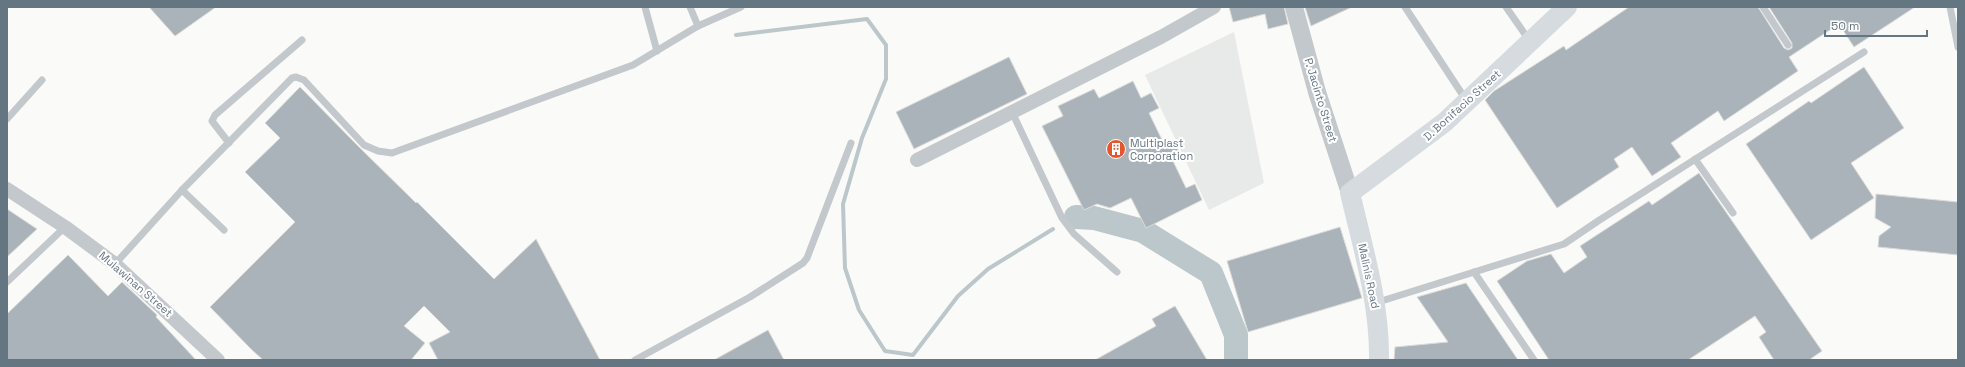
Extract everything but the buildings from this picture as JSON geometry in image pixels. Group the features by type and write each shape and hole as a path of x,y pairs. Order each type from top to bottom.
{"main road":[{"name":"D. Bonifacio Street","path":"1350,193 1420,142 1468,102 1567,7"},
{"name":"Malinis Road","path":"1350,193 1380,331 1379,360"}],"street":[{"path":"917,160 1161,37 1214,7"},
{"name":"P. Jacinto Street","path":"1294,7 1317,92 1350,193"},
{"name":"Mulawinan Street","path":"7,189 65,227 115,264 218,360"}],"lane":[{"path":"645,7 657,52"},
{"path":"690,7 698,26"},
{"path":"115,264 182,190 292,78 296,77 304,80 364,145 378,151 392,152 633,65 657,52 698,26 741,7"},
{"path":"1405,7 1468,102"},
{"path":"1506,7 1530,42"},
{"path":"1763,7 1788,45"},
{"path":"1950,7 1958,47"},
{"path":"229,143 212,121 215,114 302,40"},
{"path":"1375,303 1564,244 1864,52"},
{"path":"7,119 42,80"},
{"path":"1012,112 1062,218 1074,234 1117,272"},
{"path":"635,360 750,297 803,264 808,258 851,143"},
{"path":"1696,159 1733,213"},
{"path":"182,190 224,230"},
{"path":"7,282 65,227"},
{"path":"1474,272 1534,360"}],"shaded area":[{"name":"Multiplast Corporation","path":"1234,32 1264,183 1209,210 1145,75"}],"waterway":[{"path":"736,35 867,19 886,45 886,79 862,138 843,204 845,268 859,310 885,351 913,355 958,296 988,269 1053,229"},
{"path":"1076,217 1094,218 1143,231 1211,273 1236,335 1236,360"}],"place":[{"name":"Multiplast Corporation","path":"1116,149"}]}
